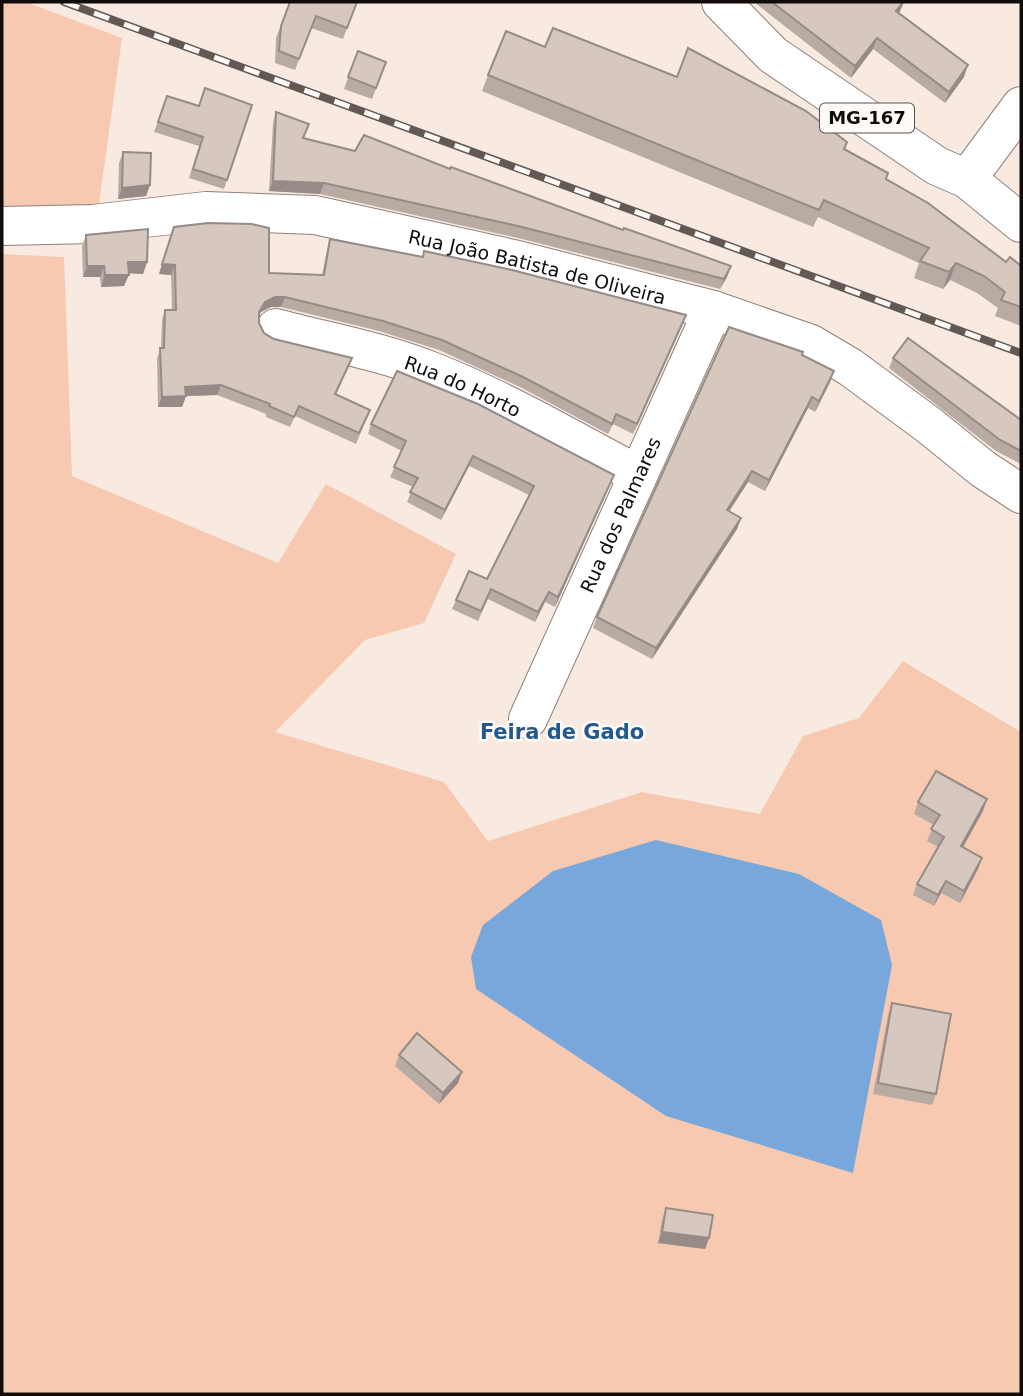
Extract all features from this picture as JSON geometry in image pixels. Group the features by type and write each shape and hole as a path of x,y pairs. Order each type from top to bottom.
{"street":[{"name":"MG-167","path":"721,2 773,55 937,166 967,179 1021,223"},
{"path":"967,179 1021,106"},
{"name":"Rua João Batista de Oliveira","path":"2,226 93,224 206,211 315,215 513,259 713,310 811,344 850,367 983,469 1021,494"},
{"name":"Rua dos Palmares","path":"528,719 713,310"},
{"name":"Rua do Horto","path":"276,328 369,350 430,370 485,394 637,474"}],"shaded area":[{"path":"2,2 26,2 122,38 99,204 2,209"},
{"path":"2,254 64,257 72,476 278,563 326,484 456,554 424,623 365,640 275,732 444,782 488,841 642,792 760,814 803,736 859,718 903,661 1021,732 1021,1394 2,1394"}],"water":[{"path":"656,840 799,874 881,920 892,965 853,1173 666,1116 476,989 471,957 483,925 553,871"}],"building":[{"path":"290,2 357,2 347,28 316,16 299,59 279,51 281,26"},
{"path":"772,2 903,2 896,11 968,65 949,92 877,38 855,66"},
{"path":"553,28 677,77 688,48 806,111 847,142 844,149 888,173 886,179 928,203 1006,262 1010,257 1021,266 1021,307 1001,300 1005,292 984,276 956,263 949,272 920,261 929,248 824,200 819,210 488,75 506,31 545,47"},
{"path":"358,51 386,62 376,88 348,77"},
{"path":"205,88 252,105 227,180 193,169 203,137 158,122 167,96 199,106"},
{"path":"276,112 309,124 303,138 355,151 364,135 450,169 451,167 731,266 724,279 522,227 324,183 273,181"},
{"path":"123,152 151,153 150,185 122,188"},
{"path":"208,223 252,224 269,228 269,273 324,275 330,239 423,257 424,251 512,270 686,315 637,424 616,414 612,424 523,377 442,340 383,321 285,297 275,297 265,302 259,312 259,323 264,333 274,339 352,358 335,394 370,410 359,433 299,406 294,417 269,406 270,404 221,385 185,387 186,396 162,397 160,348 164,348 165,310 176,310 175,265 162,264 174,227"},
{"path":"148,229 147,262 128,262 129,275 105,275 104,266 87,266 86,235"},
{"path":"729,327 803,352 802,355 834,371 819,401 812,397 769,480 752,471 727,510 741,518 656,648 597,617"},
{"path":"908,338 1021,420 1021,451 1000,440 893,358"},
{"path":"397,371 478,404 614,475 558,597 549,592 538,612 491,589 481,611 456,600 469,571 487,579 534,486 473,456 445,510 410,492 418,478 394,467 406,441 371,424"},
{"path":"936,771 987,799 961,846 982,858 964,891 946,881 938,895 917,884 944,837 931,829 940,815 918,802"},
{"path":"892,1003 951,1014 936,1094 878,1083"},
{"path":"417,1033 462,1072 443,1093 399,1055"},
{"path":"666,1208 713,1215 709,1238 662,1232"}],"railway":[{"path":"64,2 1021,353"}],"district":[{"name":"Feira de Gado","path":"562,732"}]}
